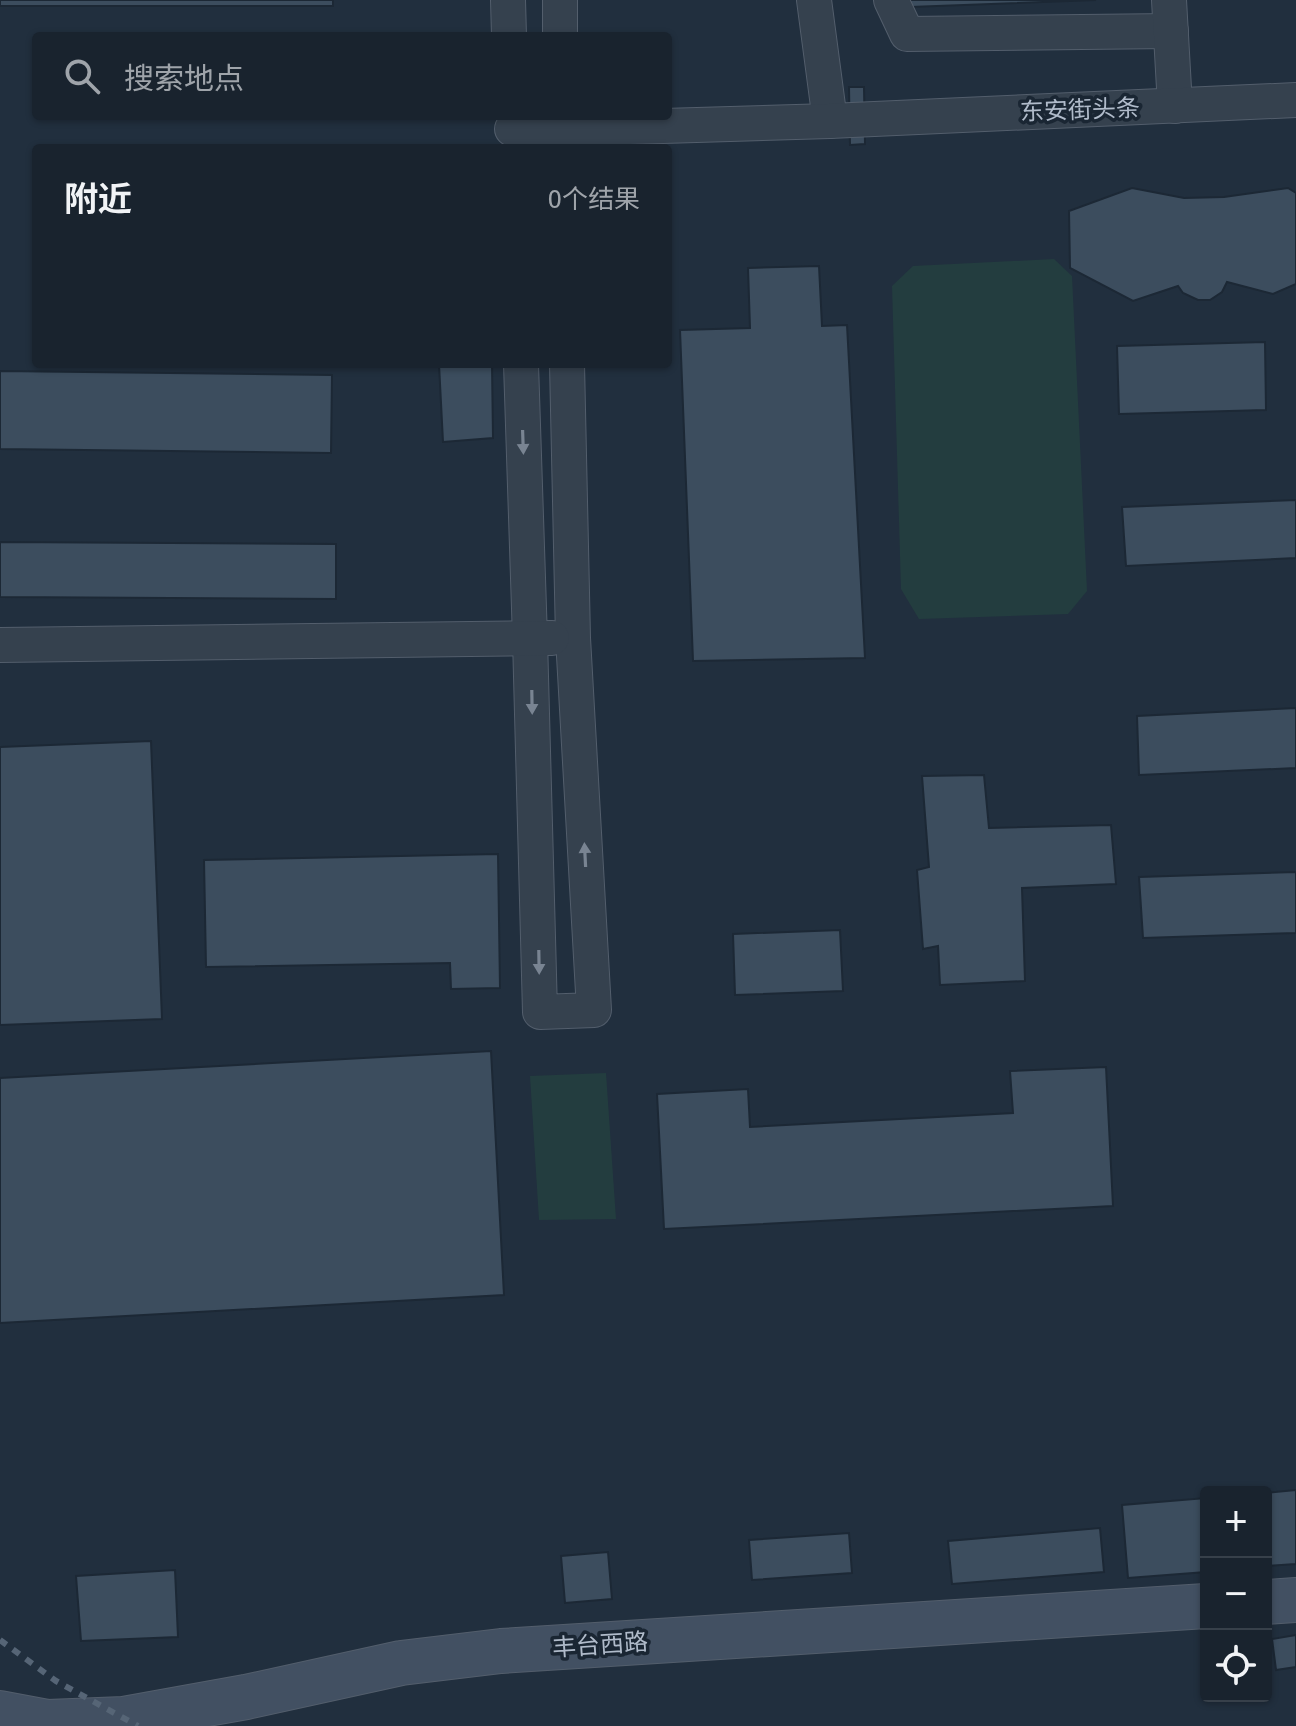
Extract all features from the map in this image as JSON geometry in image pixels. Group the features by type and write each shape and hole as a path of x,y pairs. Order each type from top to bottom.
{"main road":[{"path":"1272,1602 1296,1600"},
{"name":"丰台西路","path":"0,1713 48,1722 124,1719 246,1697 401,1663 501,1651 1200,1606"}],"street":[{"path":"508,0 509,32"},
{"path":"560,0 560,32"},
{"path":"814,0 830,121"},
{"path":"891,0 907,34 1170,16 1175,106"},
{"name":"东安街头条","path":"513,131 830,121 1296,100"},
{"path":"521,368 540,1012 594,1010 573,638 567,368"},
{"path":"0,645 573,638"}],"green space":[{"path":"1054,259 1072,276 1087,591 1068,614 919,619 901,589 892,286 913,266"},
{"path":"606,1073 616,1219 539,1220 530,1076"}],"building":[{"path":"0,0 333,0 333,6 0,6"},
{"path":"910,0 1096,0 910,7"},
{"path":"849,87 864,87 865,144 850,145"},
{"path":"1132,188 1184,198 1224,197 1288,188 1296,193 1296,284 1273,294 1227,282 1222,292 1210,300 1198,300 1183,293 1178,286 1133,301 1070,268 1069,211"},
{"path":"819,266 822,326 847,325 865,658 693,661 680,330 750,328 748,268"},
{"path":"1265,342 1266,410 1119,414 1117,346"},
{"path":"439,368 492,368 493,438 443,442"},
{"path":"0,371 332,375 331,453 0,449"},
{"path":"1296,500 1296,558 1126,566 1122,507"},
{"path":"0,542 336,544 336,599 0,597"},
{"path":"1296,708 1296,768 1139,775 1137,716"},
{"path":"151,741 162,1019 0,1025 0,747"},
{"path":"984,775 989,828 1111,825 1116,884 1022,888 1025,981 940,985 938,946 923,949 917,870 929,867 922,776"},
{"path":"498,854 500,988 451,989 450,963 206,967 204,860"},
{"path":"1296,872 1296,933 1143,938 1139,877"},
{"path":"840,930 843,991 735,995 733,934"},
{"path":"491,1051 504,1295 0,1323 0,1078"},
{"path":"1106,1067 1113,1206 664,1229 657,1094 748,1089 750,1127 1013,1113 1010,1071"},
{"path":"1296,1490 1296,1564 1272,1566 1272,1492"},
{"path":"1200,1498 1200,1572 1128,1578 1122,1505"},
{"path":"1100,1528 1104,1572 952,1584 948,1541"},
{"path":"849,1533 852,1573 752,1580 749,1540"},
{"path":"608,1552 612,1599 565,1603 561,1556"},
{"path":"175,1570 178,1637 81,1641 76,1576"},
{"path":"1296,1635 1296,1667 1276,1670 1272,1639"}],"railway":[{"path":"0,1640 56,1681 138,1726"}]}
